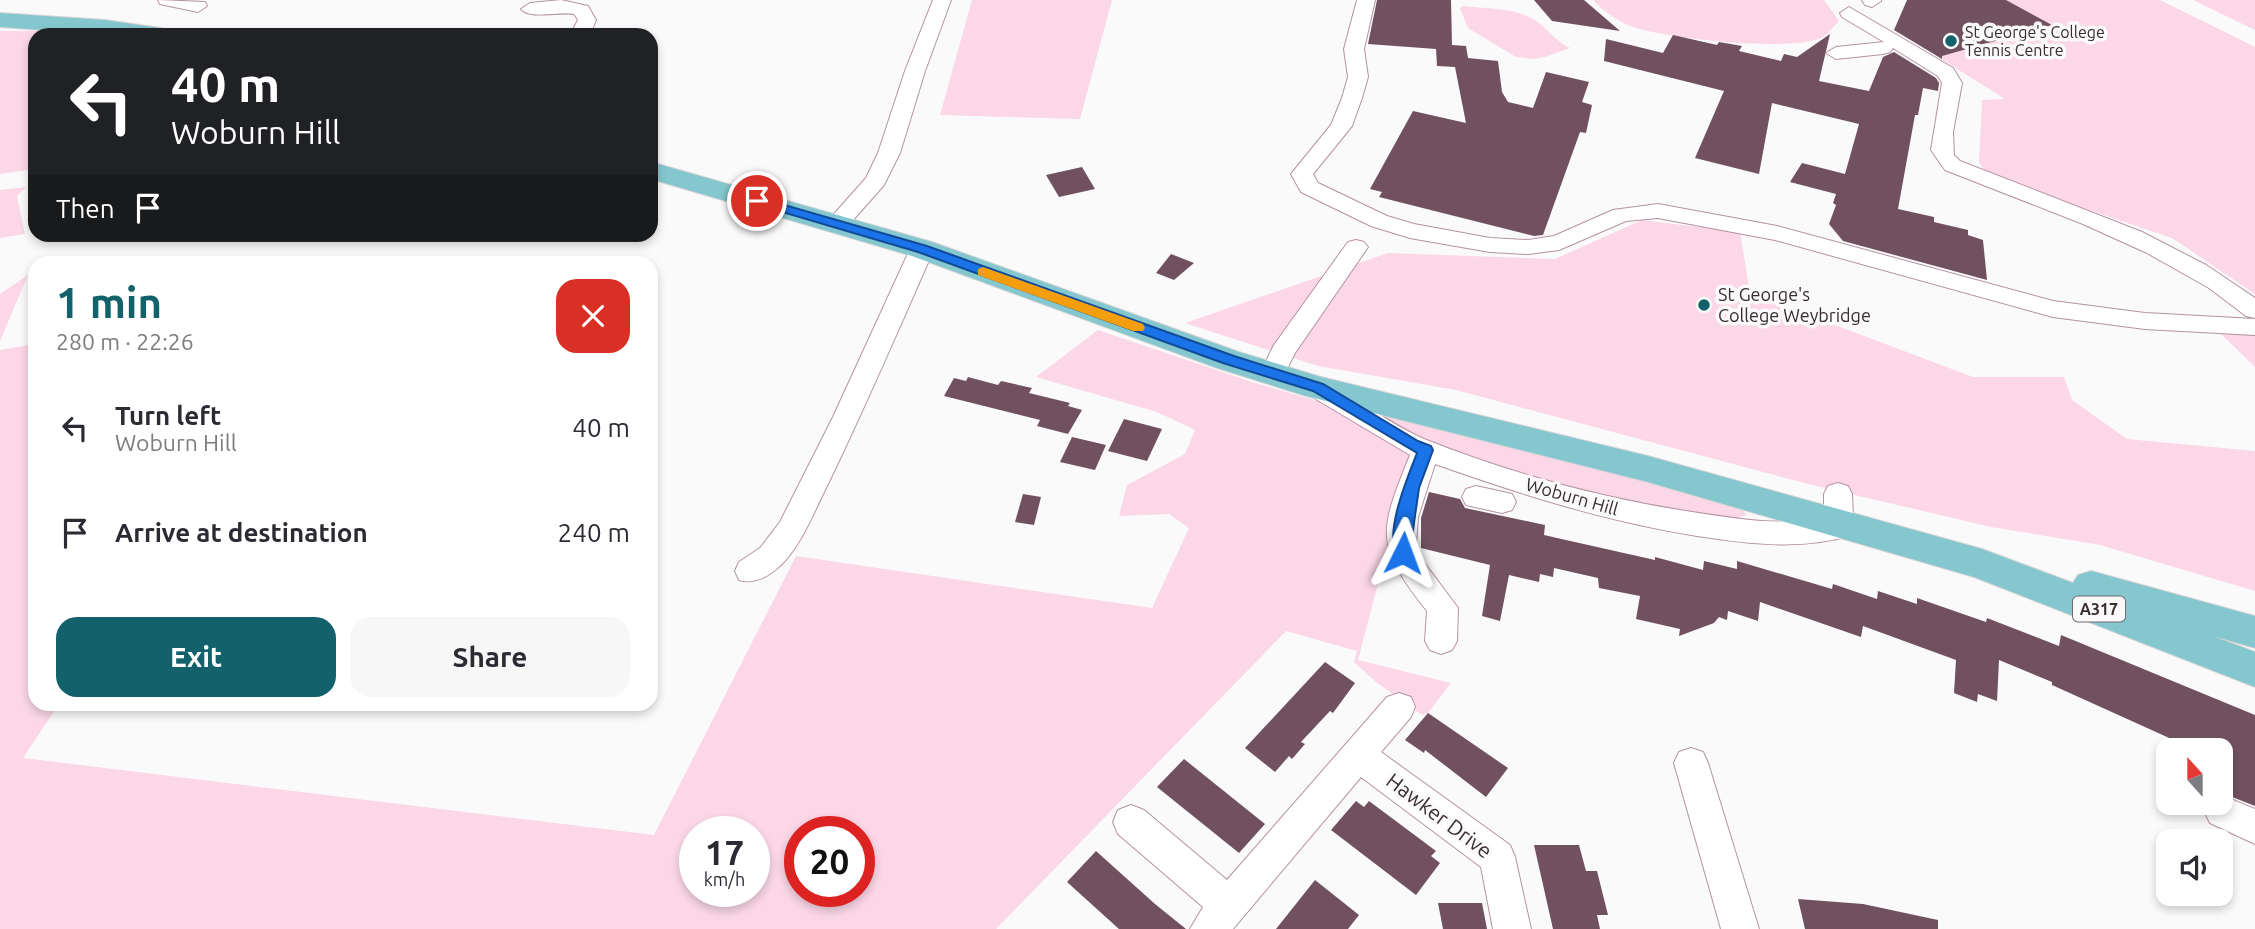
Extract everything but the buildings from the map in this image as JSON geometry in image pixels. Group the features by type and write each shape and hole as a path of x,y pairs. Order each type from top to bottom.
{"main road":[{"path":"0,19 112,28"},
{"name":"Woburn Hill","path":"658,172 922,249 1125,323 1318,388 1841,515 1982,564 2255,670"},
{"name":"Woburn Hill","path":"1982,564 2114,592 2255,632"}],"street":[{"path":"167,0 198,6"},
{"path":"838,223 863,197 885,162 915,71 943,0"},
{"path":"1366,0 1354,49 1358,77 1352,98 1341,126 1302,174 1309,187 1361,214 1410,231 1490,245 1528,247 1559,243 1648,200 1658,211 1777,233 2053,309 2144,321 2255,327"},
{"path":"1844,8 1872,0"},
{"path":"530,9 561,6 581,10 587,20 583,28"},
{"path":"1844,8 1876,44 1923,57"},
{"path":"1844,8 1946,72 1952,83 1941,143 1942,155 1951,164 2154,248 2205,276 2255,310"},
{"path":"1836,53 1883,48"},
{"path":"1273,373 1283,351 1356,247"},
{"path":"751,571 771,556 791,529 847,417 922,249"},
{"name":"Woburn Hill","path":"1318,388 1412,445 1426,450 1487,492 1694,525 1790,535 1841,515"},
{"path":"1426,450 1411,488 1402,534 1403,553 1443,608 1441,641"},
{"path":"1131,822 1219,917 1399,707"},
{"name":"Hawker Drive","path":"1358,755 1497,856 1512,929"},
{"path":"1691,763 1740,929"},
{"path":"2232,816 2255,827"}],"shaded area":[{"path":"972,0 1112,0 1080,119 940,115"},
{"path":"1593,0 1824,0 1839,21 1822,38 1802,42 1726,42 1672,36 1633,27 1612,16"},
{"path":"2006,0 2160,0 2255,47 2255,294 2172,238 1988,176 1979,162 1982,100 2005,99 1938,57 2051,25"},
{"path":"2193,0 2255,0 2255,30"},
{"path":"1463,6 1522,14 1539,23 1570,48 1534,59 1516,57 1468,28 1460,8"},
{"path":"0,31 28,31 28,170 0,174"},
{"path":"26,187 17,196 25,234 0,238 0,190"},
{"path":"1642,220 1740,232 1750,293 1973,377 2064,377 2072,400 2127,439 2255,451 2255,591 2100,545 1991,527 1808,484 1456,390 1318,366 1185,323 1388,253 1555,259"},
{"path":"28,275 0,341 0,294"},
{"path":"1098,330 1252,382 1321,402 1384,413 1731,498 1747,515 1733,519 1672,512 1413,449 1358,660 1451,683 1428,713 1422,715 1376,682 1354,662 1357,651 1286,631 996,929 0,929 0,350 28,345 28,711 54,711 23,758 654,835 796,556 1152,608 1189,528 1169,514 1119,516 1127,485 1185,454 1195,430 1157,412 1036,377"},
{"path":"2220,333 2255,334 2255,367"}],"slow traffic":[{"path":"983,272 1138,328"}],"place":[{"name":"St George's College Tennis Centre","path":"1951,41"},
{"name":"St George's College Weybridge","path":"1704,305"}],"route":[{"path":"757,201 922,249 1228,360 1318,388 1412,445 1426,450 1411,488 1402,534 1403,553"}]}
